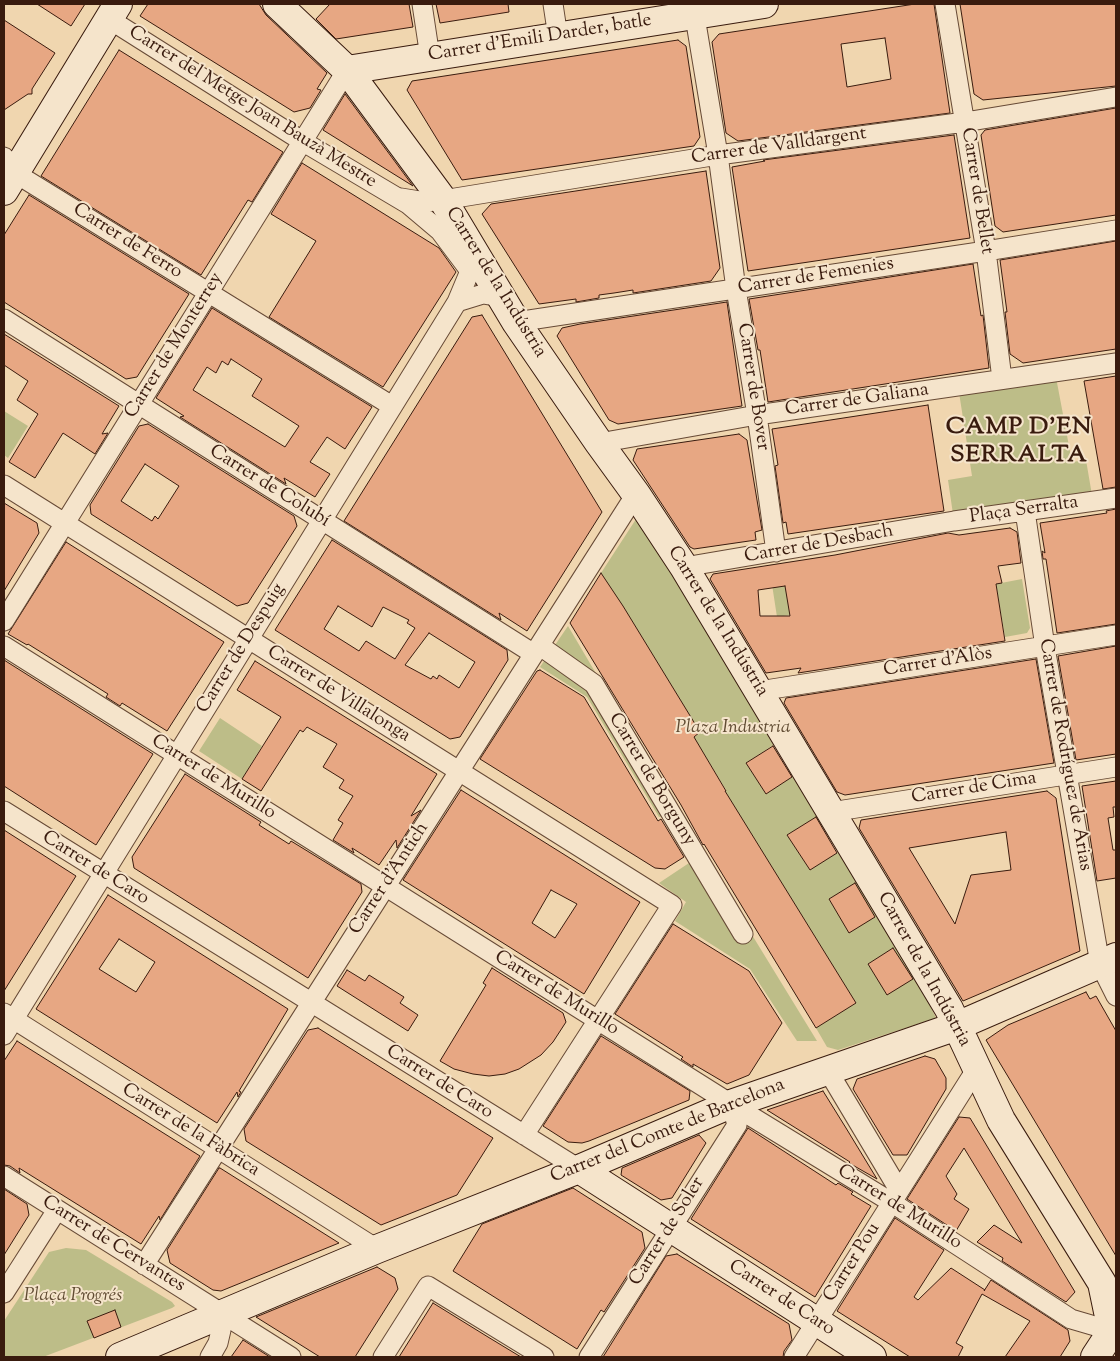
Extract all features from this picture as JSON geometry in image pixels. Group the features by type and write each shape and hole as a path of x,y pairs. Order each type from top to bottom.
{"street":[{"name":"Carrer de la Indústria","path":"277,4 346,70 443,200 516,322 636,494 684,568 949,1009 1001,1120 1102,1283 1115,1328"},
{"path":"422,4 430,57"},
{"path":"553,4 558,37"},
{"name":"Carrer d'Emili Darder, batle","path":"346,70 558,37 694,9 764,4"},
{"name":"Carrer de Bellet","path":"945,4 986,251 1002,379"},
{"name":"Carrer de Bover","path":"694,9 718,155 736,289 757,415 776,552"},
{"path":"8,174 113,12"},
{"name":"Carrer del Metge Joan Bauzà Mestre","path":"113,12 302,141 408,204 440,231 470,271 457,302"},
{"name":"Carrer de Monterrey","path":"4,621 346,70"},
{"name":"Carrer de Valldargent","path":"443,200 718,155 965,122 1116,98"},
{"name":"Carrer de Ferro","path":"8,174 208,292 392,406"},
{"name":"Carrer del Metge Joan Bauzà Mestre","path":"395,197 426,202 443,200"},
{"name":"Carrer de Femenies","path":"516,322 1116,230"},
{"path":"457,302 482,294 500,297"},
{"name":"Carrer de Despuig","path":"7,1022 103,874 457,302"},
{"name":"Carrer de Colubí","path":"4,319 322,520 536,650"},
{"name":"Carrer de Galiana","path":"599,443 757,415 1116,363"},
{"name":"Carrer de Villalonga","path":"4,485 672,905 598,1020"},
{"name":"Carrer d'Antich","path":"144,1265 636,494"},
{"name":"Plaça Serralta","path":"954,522 1116,498"},
{"name":"Carrer de Rodríguez de Arias","path":"1025,511 1045,646 1067,774 1116,996"},
{"name":"Carrer de Desbach","path":"684,568 954,522"},
{"name":"Carrer d'Alòs","path":"759,691 1116,636"},
{"name":"Carrer de Murillo","path":"4,646 731,1104 895,1196 1072,1319 1115,1328"},
{"name":"Carrer de Borguny","path":"536,650 543,648 594,684 743,934"},
{"name":"Carrer de Cima","path":"831,812 1116,766"},
{"name":"Carrer de Caro","path":"4,811 579,1168 872,1357"},
{"name":"Carrer del Comte de Barcelona","path":"120,1357 731,1104 957,1026 1108,961"},
{"path":"524,1135 598,1020"},
{"name":"Carrer de la Fàbrica","path":"7,1022 218,1149 377,1249"},
{"name":"Carrer Pou","path":"794,1357 977,1068"},
{"path":"828,1071 895,1196"},
{"name":"Carrer de Soler","path":"589,1357 737,1125 731,1104"},
{"name":"Carrer de Cervantes","path":"4,1176 291,1357"},
{"path":"4,1293 57,1210"},
{"path":"383,1357 428,1286 544,1357"},
{"path":"210,1357 218,1343 222,1314"},
{"path":"1095,1357 1115,1328"}],"green space":[{"path":"1055,372 1072,462 1086,460 1093,501 954,521 948,480 972,476 958,386"},
{"path":"4,411 28,426 8,458 4,455"},
{"name":"Plaza Industria","path":"640,513 901,947 936,1018 838,1050 827,1047 816,1028 856,1003 693,738 700,732 601,573","holes":["775,744 795,775 766,794 746,763","816,817 838,852 810,870 787,835","855,884 875,917 849,932 829,899","893,948 912,979 887,994 868,964"]},
{"path":"782,563 790,615 777,617 769,565"},
{"path":"1022,579 1030,628 1027,633 1005,637 996,584"},
{"path":"568,626 703,855 817,1041 797,1041 750,969 675,921 686,902 659,883 695,859 663,816 659,817 587,697 540,667"},
{"path":"220,718 262,746 242,779 199,751"},
{"name":"Plaça Progrés","path":"66,1248 86,1250 172,1302 175,1306 43,1357 4,1357 4,1321 49,1252"}],"building":[{"path":"37,4 85,4 71,26"},
{"path":"148,4 259,4 266,15 327,73 317,89 321,90 310,108 294,112 140,16"},
{"path":"330,4 409,4 413,27 336,39 316,19"},
{"path":"436,4 508,4 509,12 440,23"},
{"path":"915,4 934,4 950,113 738,141 726,133 712,42 719,34","holes":["885,38 891,79 847,87 841,44"]},
{"path":"960,4 1116,4 1116,86 983,100 974,94"},
{"path":"4,20 55,53 32,89 32,94 28,94 4,110"},
{"path":"678,40 686,46 700,137 694,146 462,180 407,90 412,81"},
{"path":"119,50 283,152 252,202 248,200 201,275 41,176"},
{"path":"345,94 413,186 323,130"},
{"path":"1116,108 1116,215 1003,232 995,226 981,135 985,130"},
{"path":"954,135 970,238 748,271 732,167 765,161 763,160"},
{"path":"302,163 439,248 456,272 383,387 269,317 316,241 271,214"},
{"path":"706,171 720,268 711,281 633,293 633,290 599,295 599,298 576,302 576,299 539,304 482,214 491,204"},
{"path":"29,195 189,294 137,377 126,379 4,302 4,235"},
{"path":"1116,241 1116,349 1023,363 1010,354 1000,260"},
{"path":"973,264 981,316 983,315 989,368 768,402 760,350 758,350 749,299"},
{"path":"727,302 742,406 618,424 609,420 557,336 562,328 580,324"},
{"path":"212,308 372,407 345,449 327,437 310,462 330,474 315,497 284,478 286,484 180,417 184,416 156,398","holes":["231,359 262,379 252,396 299,426 285,447 193,390 207,367 216,373 222,361 228,365"]},
{"path":"482,315 602,512 527,631 499,613 501,620 344,521 472,317"},
{"path":"4,334 119,406 102,434 108,433 95,454 63,433 35,478 9,462 38,414 17,400 28,381 4,365"},
{"path":"1116,376 1116,487 1103,489 1084,381"},
{"path":"928,405 944,511 788,534 786,522 783,523 775,466 778,465 772,429"},
{"path":"148,424 294,516 297,526 248,603 237,606 91,514 90,505 139,426","holes":["145,464 179,486 158,519 155,516 152,521 121,501"]},
{"path":"739,434 747,440 762,530 755,532 756,540 694,549 690,547 633,460 637,449"},
{"path":"4,503 37,523 39,533 4,591"},
{"path":"1116,509 1116,624 1057,633 1046,559 1043,559 1042,551 1045,553 1040,523 1107,513 1106,511"},
{"path":"1010,528 1017,532 1021,563 998,566 1002,583 996,584 1005,641 798,673 801,668 766,673 710,579 713,574 835,555 948,533 959,535","holes":["785,586 790,616 760,616 758,590"]},
{"path":"332,540 507,650 508,660 460,737 450,739 275,630","holes":["338,606 372,627 383,607 409,620 407,623 415,628 395,659 366,641 359,651 324,629","429,633 475,662 459,688 439,675 437,679 433,676 431,679 405,665"]},
{"path":"66,542 224,642 167,731 122,703 120,706 106,697 108,694 28,644 8,634"},
{"path":"601,573 700,732 694,737 725,791 856,1003 816,1028 703,845 681,805 570,623"},
{"path":"1116,646 1116,754 1076,760 1058,656"},
{"path":"1036,659 1054,763 845,795 837,792 784,703 786,698"},
{"path":"4,660 153,754 96,845 4,786"},
{"path":"255,661 437,774 411,816 421,810 397,848 396,840 379,865 352,848 354,853 333,840 343,823 338,820 353,796 339,788 344,780 323,767 337,744 307,727 303,732 300,730 261,791 242,779 281,717 237,690"},
{"path":"540,670 584,697 658,821 661,819 684,857 665,869 655,868 480,759 537,671"},
{"path":"773,746 792,777 766,794 746,763"},
{"path":"185,774 261,822 259,825 289,844 291,841 361,884 362,892 308,978 134,868 132,857"},
{"path":"1116,781 1116,807 1113,807 1114,817 1108,818 1113,850 1116,850 1116,878 1097,881 1082,786"},
{"path":"461,790 640,902 584,994 403,880","holes":["551,890 577,904 555,938 532,923"]},
{"path":"1047,791 1056,798 1080,951 963,1001 859,828 861,820","holes":["1006,832 1011,870 971,875 955,924 909,848"]},
{"path":"816,817 837,853 810,870 787,835"},
{"path":"4,830 76,876 4,991"},
{"path":"855,883 875,917 849,933 829,899"},
{"path":"108,895 288,1009 239,1091 241,1092 238,1097 237,1092 217,1123 36,1009","holes":["119,939 155,962 136,992 99,969"]},
{"path":"673,924 749,971 782,1023 749,1075 727,1084 693,1064 693,1067 681,1059 683,1057 615,1014"},
{"path":"893,948 913,979 887,995 868,964"},
{"path":"492,968 563,1013 566,1022 553,1042 541,1055 519,1069 505,1074 489,1076 454,1069 440,1061 486,985 483,983"},
{"path":"347,970 365,981 369,975 404,997 400,1003 418,1015 408,1031 337,986"},
{"path":"1086,992 1090,999 1096,996 1116,1031 1116,1256 986,1040 1008,1025"},
{"path":"318,1028 493,1138 457,1195 381,1225 246,1141 244,1129 308,1030"},
{"path":"601,1036 690,1091 689,1100 589,1141 582,1143 568,1142 543,1126"},
{"path":"17,1041 200,1156 160,1220 159,1216 141,1244 19,1168 20,1173 10,1166 4,1165 4,1061"},
{"path":"925,1056 935,1059 946,1078 946,1089 907,1155 893,1155 853,1089 857,1079"},
{"path":"823,1091 877,1179 767,1110"},
{"path":"959,1117 970,1118 1075,1292 1066,1302 1002,1261 1003,1258 977,1242 994,1225 1022,1243 964,1148 946,1176 957,1194 954,1199 969,1209 956,1231 907,1199"},
{"path":"748,1128 836,1185 838,1183 853,1192 851,1194 871,1206 815,1297 691,1219"},
{"path":"699,1135 706,1143 672,1198 661,1200 621,1175 622,1168"},
{"path":"219,1168 339,1243 221,1291 213,1290 170,1263 167,1250"},
{"path":"573,1188 642,1232 645,1248 604,1312 601,1310 577,1349 453,1271 482,1224"},
{"path":"4,1189 27,1204 29,1215 4,1255"},
{"path":"895,1218 944,1250 914,1297 918,1300 951,1268 985,1290 991,1280 1068,1330 1070,1341 1060,1357 1005,1357 1030,1321 982,1294 956,1343 963,1347 958,1357 910,1357 837,1311"},
{"path":"677,1254 789,1324 792,1340 784,1351 783,1357 603,1357 666,1256"},
{"path":"377,1267 395,1278 398,1289 355,1357 320,1357 256,1317"},
{"path":"433,1303 488,1337 521,1357 399,1357"},
{"path":"115,1310 121,1327 94,1338 87,1321"},
{"path":"243,1340 270,1357 231,1357"}],"district":[{"name":"CAMP D'EN SERRALTA","path":"1019,443"}]}
